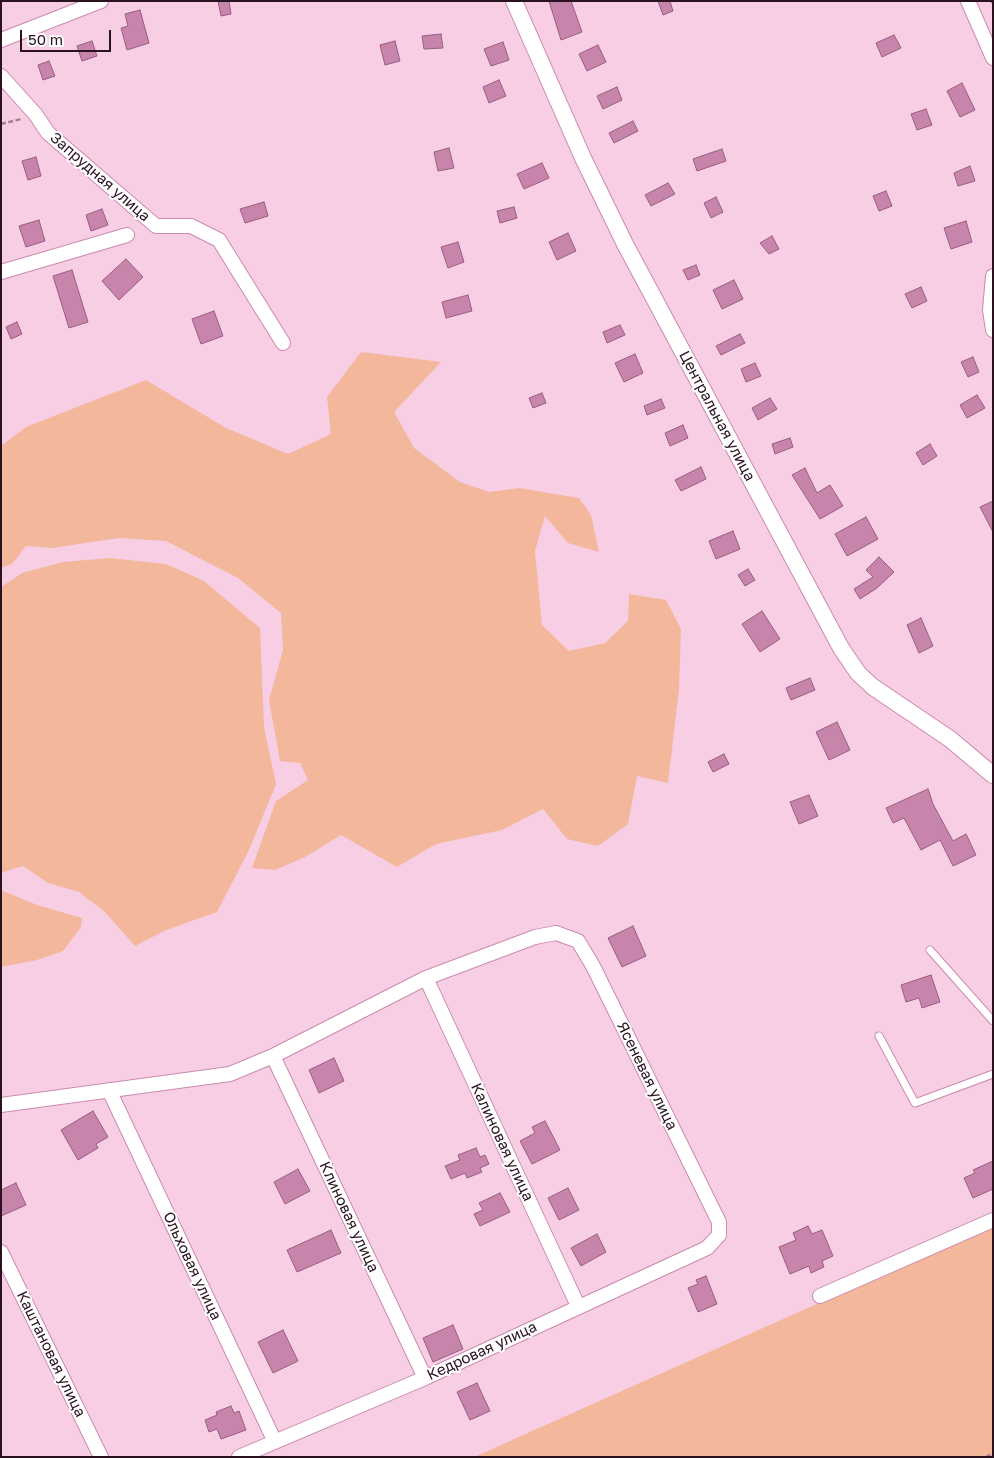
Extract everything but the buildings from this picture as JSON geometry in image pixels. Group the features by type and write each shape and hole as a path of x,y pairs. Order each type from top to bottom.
{"street":[{"path":"1,40 101,1"},
{"name":"Центральная улица","path":"514,1 583,158 625,244 841,648 858,672 873,687 950,739 993,775"},
{"path":"968,1 993,58"},
{"name":"Запрудная улица","path":"1,76 36,115 48,134 156,226 191,226 219,240 283,343"},
{"path":"1,272 127,235"},
{"path":"993,276 990,310 993,330"},
{"name":"Ясеневая улица","path":"426,978 535,937 556,933 578,941 593,966 719,1222 719,1235"},
{"path":"1,1105 230,1074 273,1056 426,978"},
{"name":"Калиновая улица","path":"426,978 578,1306"},
{"name":"Клиновая улица","path":"273,1056 425,1378"},
{"name":"Ольховая улица","path":"109,1090 275,1442"},
{"path":"820,1296 993,1220"},
{"name":"Кедровая улица","path":"238,1457 425,1378 707,1248 719,1235"},
{"name":"Каштановая улица","path":"1,1252 101,1457"}],"lane":[{"path":"930,950 993,1021"},
{"path":"879,1036 916,1103 993,1074"}],"path":[{"path":"1,124 36,115"},
{"path":"986,1457 993,1453"}],"shaded area":[{"path":"361,352 441,362 394,412 414,448 460,482 489,492 519,488 579,498 591,515 599,552 568,543 545,516 535,551 542,625 569,651 605,643 628,621 629,594 666,600 681,629 679,689 668,783 637,776 628,824 598,846 567,839 543,809 502,830 436,844 397,867 341,835 305,857 275,870 252,868 276,801 308,780 300,763 280,761 269,700 283,650 281,613 238,578 166,541 119,538 52,548 26,546 12,564 1,568 1,446 26,427 146,380 226,428 288,454 331,434 327,397"},
{"path":"110,558 166,564 204,581 260,628 264,727 276,784 249,850 217,912 166,930 135,946 105,912 79,892 48,883 23,866 1,873 1,587 22,573 63,562"},
{"path":"1,890 37,905 82,918 81,927 63,951 37,960 1,967"},
{"path":"993,1227 993,1457 474,1457 866,1282"}]}
